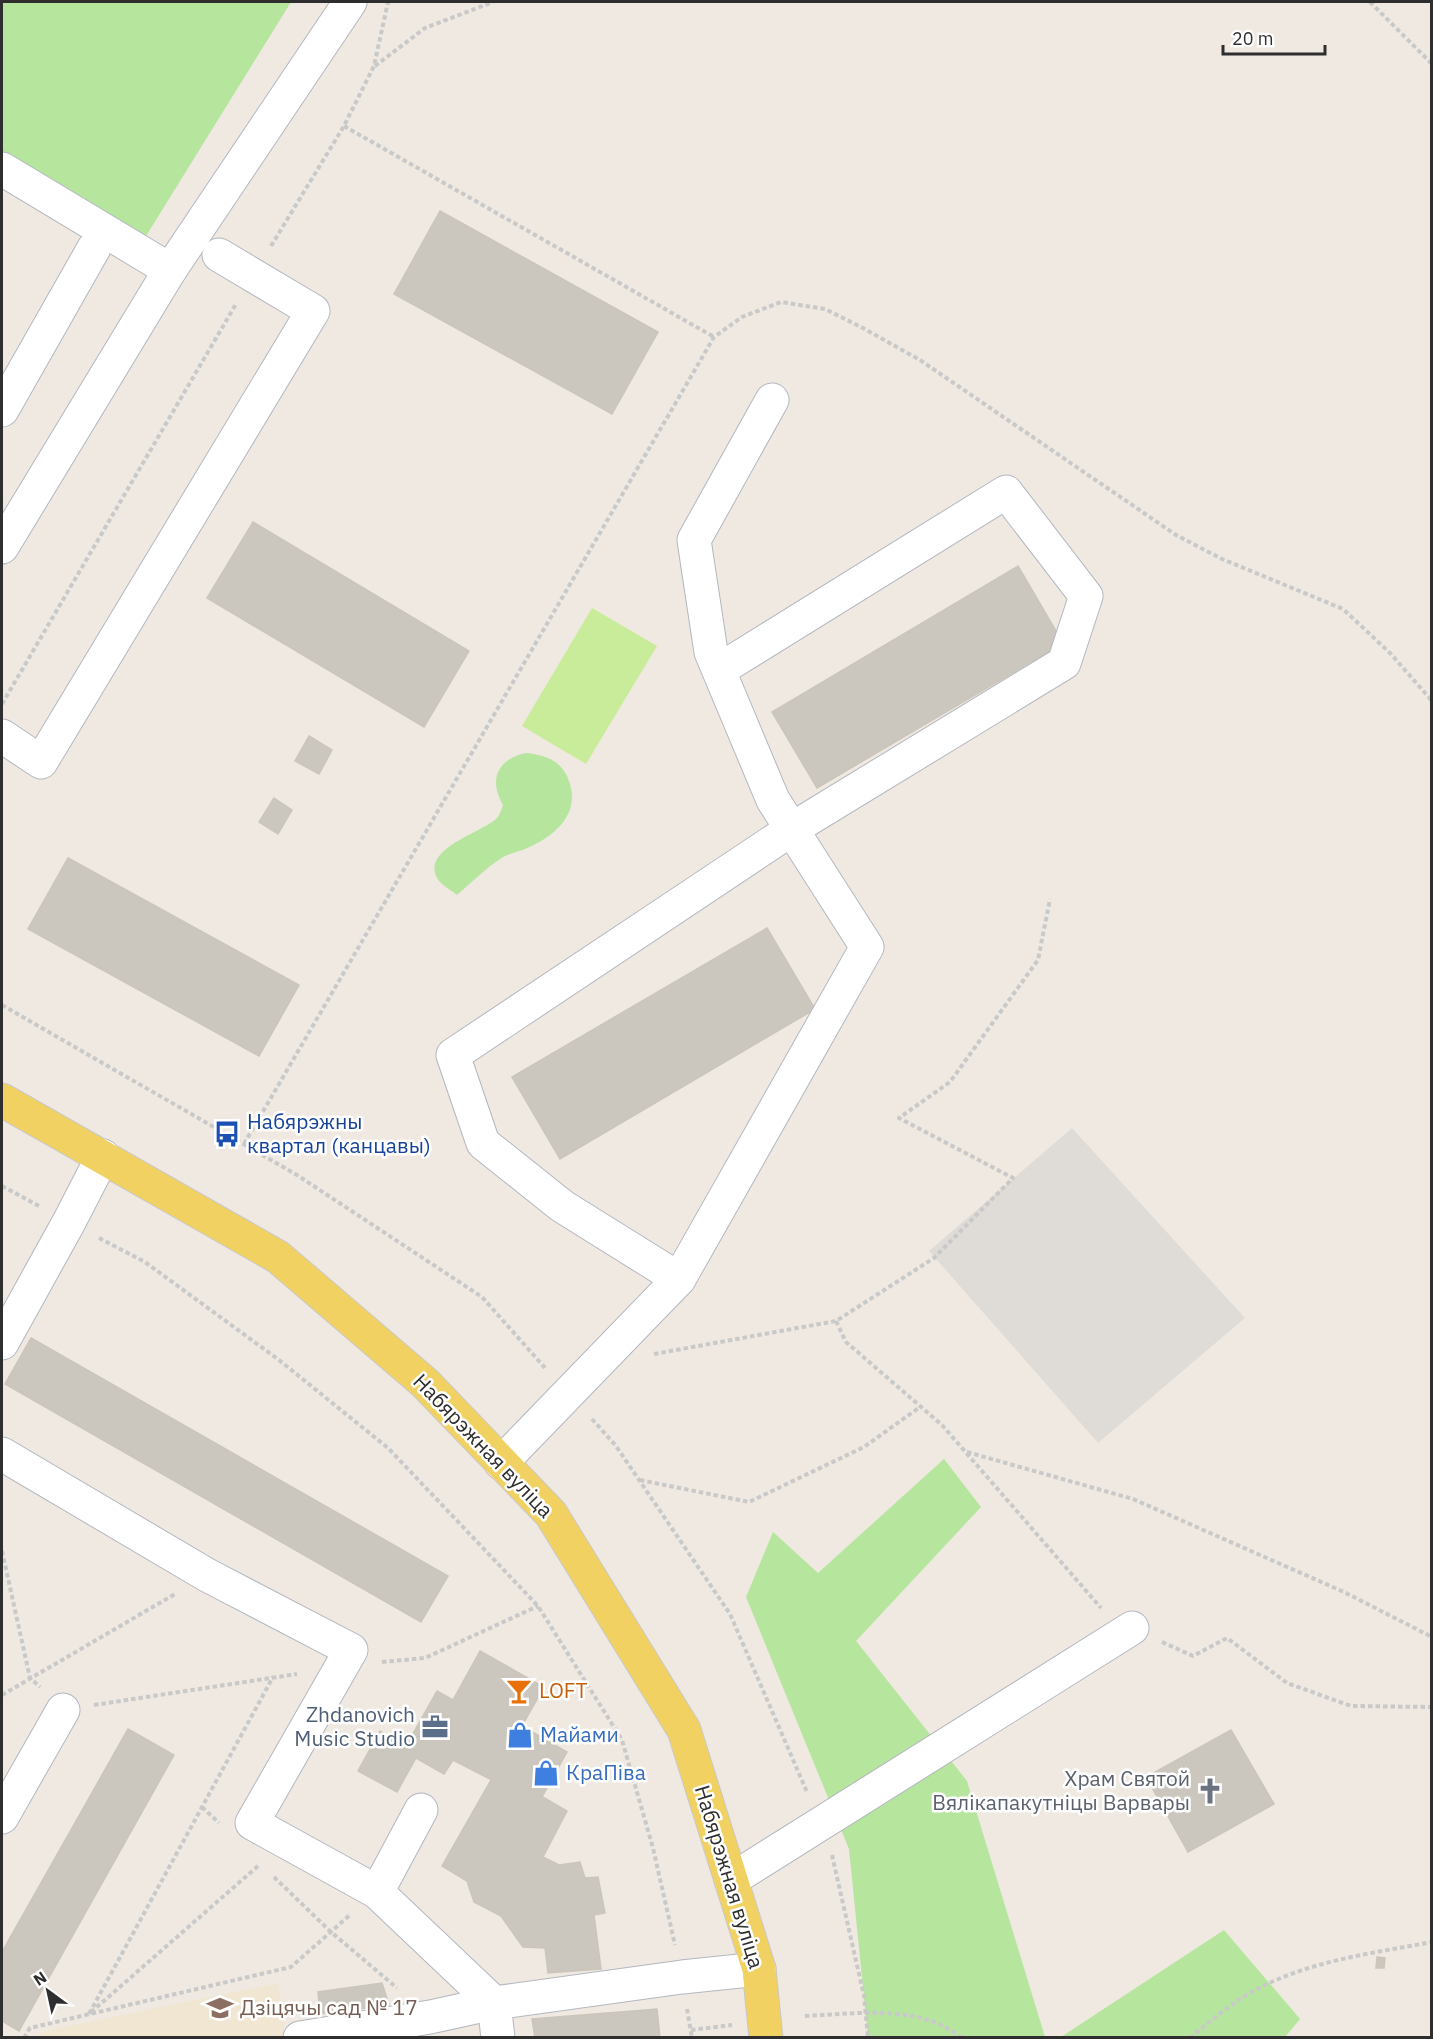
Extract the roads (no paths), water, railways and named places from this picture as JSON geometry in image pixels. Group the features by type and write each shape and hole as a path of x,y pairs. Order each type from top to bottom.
{"main road":[{"name":"Набярэжная вуліца","path":"2,1100 278,1257 425,1383 551,1514 684,1730 759,1969 753,2031"}],"lane":[{"path":"2,547 164,279 350,2"},
{"path":"2,169 164,279"},
{"path":"2,192 94,248 164,279"},
{"path":"2,410 94,248"},
{"path":"2,736 41,762 313,311 219,255"},
{"path":"501,1463 679,1279 867,948 773,800 711,652 694,540 772,400"},
{"path":"679,1279 562,1206 483,1143 453,1055 792,829 1064,663 1086,596 1006,492 719,670"},
{"path":"2,1343 103,1156"},
{"path":"2,1454 207,1575 351,1650 252,1823 377,1892 494,2002 498,2037"},
{"path":"731,1880 1132,1628"},
{"path":"2,1817 63,1710"},
{"path":"377,1892 421,1810"},
{"path":"300,2037 430,2017 494,2002 759,1969"}],"place":[{"name":"Набярэжны квартал (канцавы)","path":"227,1134"},
{"name":"LOFT","path":"519,1691"},
{"name":"Zhdanovich Music Studio","path":"435,1727"},
{"name":"Майами","path":"520,1735"},
{"name":"КраПіва","path":"546,1773"},
{"name":"Храм Святой Вялікапакутніцы Варвары","path":"1210,1791"},
{"name":"Дзіцячы сад № 17","path":"220,2008"}]}
